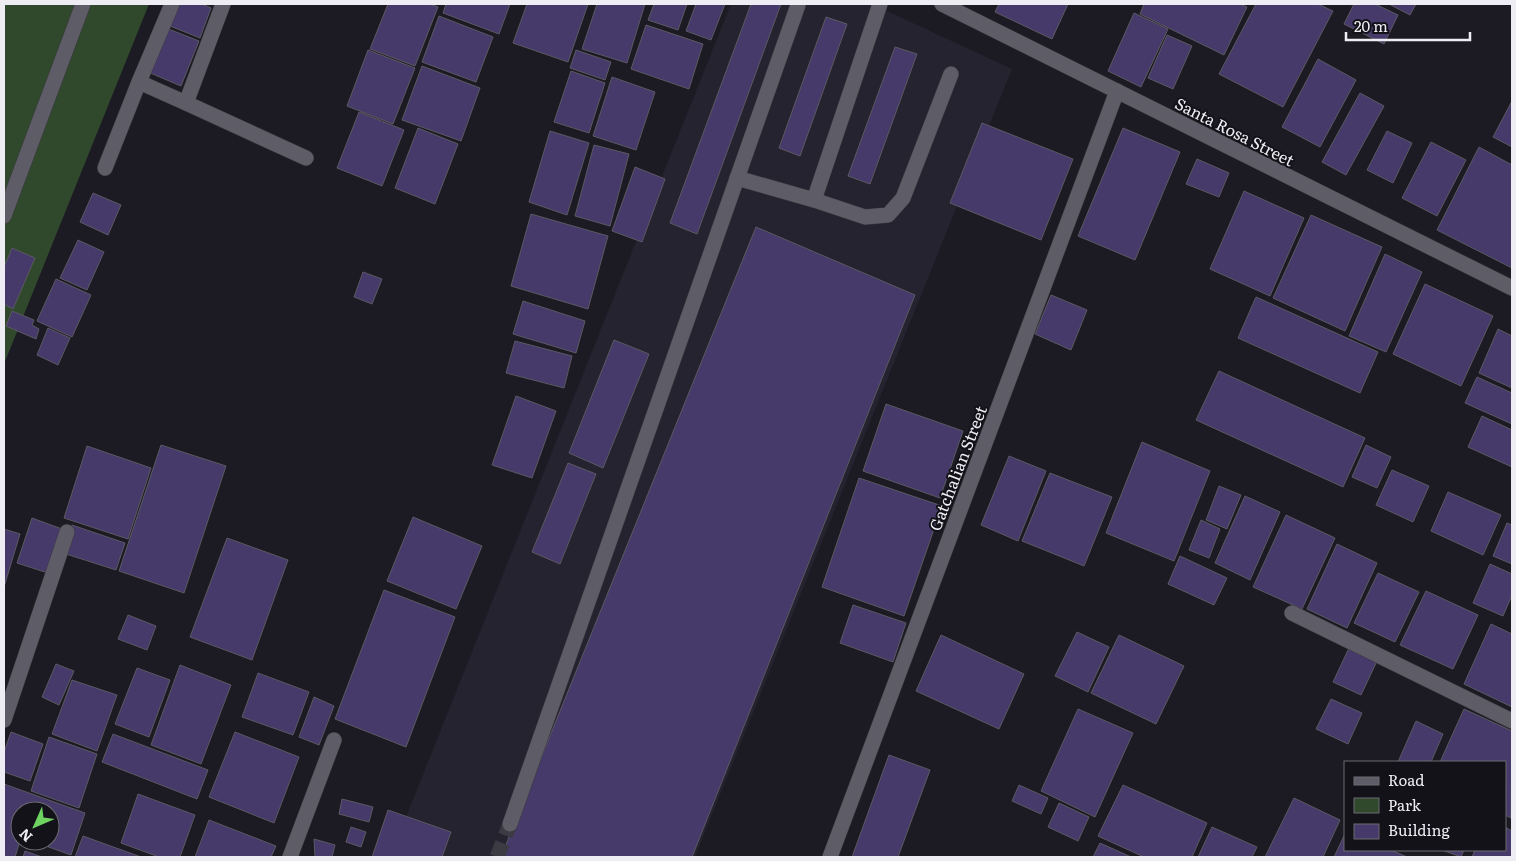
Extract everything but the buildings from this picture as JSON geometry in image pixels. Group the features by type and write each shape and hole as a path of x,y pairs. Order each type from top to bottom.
{"street":[{"path":"4,216 83,4"},
{"path":"105,168 172,4"},
{"path":"186,103 223,4"},
{"path":"814,200 880,4"},
{"name":"Santa Rosa Street","path":"942,4 1512,288"},
{"path":"510,824 798,5"},
{"path":"737,178 865,216 888,215 903,198 951,74"},
{"path":"140,82 306,158"},
{"name":"Gatchalian Street","path":"830,857 1117,92"},
{"path":"4,720 67,532"},
{"path":"1292,613 1512,721"},
{"path":"290,857 334,740"}],"shaded area":[{"path":"731,4 872,4 1012,69 695,857 390,857"}],"green space":[{"path":"4,4 149,4 4,364"}],"tunnel":[{"path":"497,857 510,824"}]}
